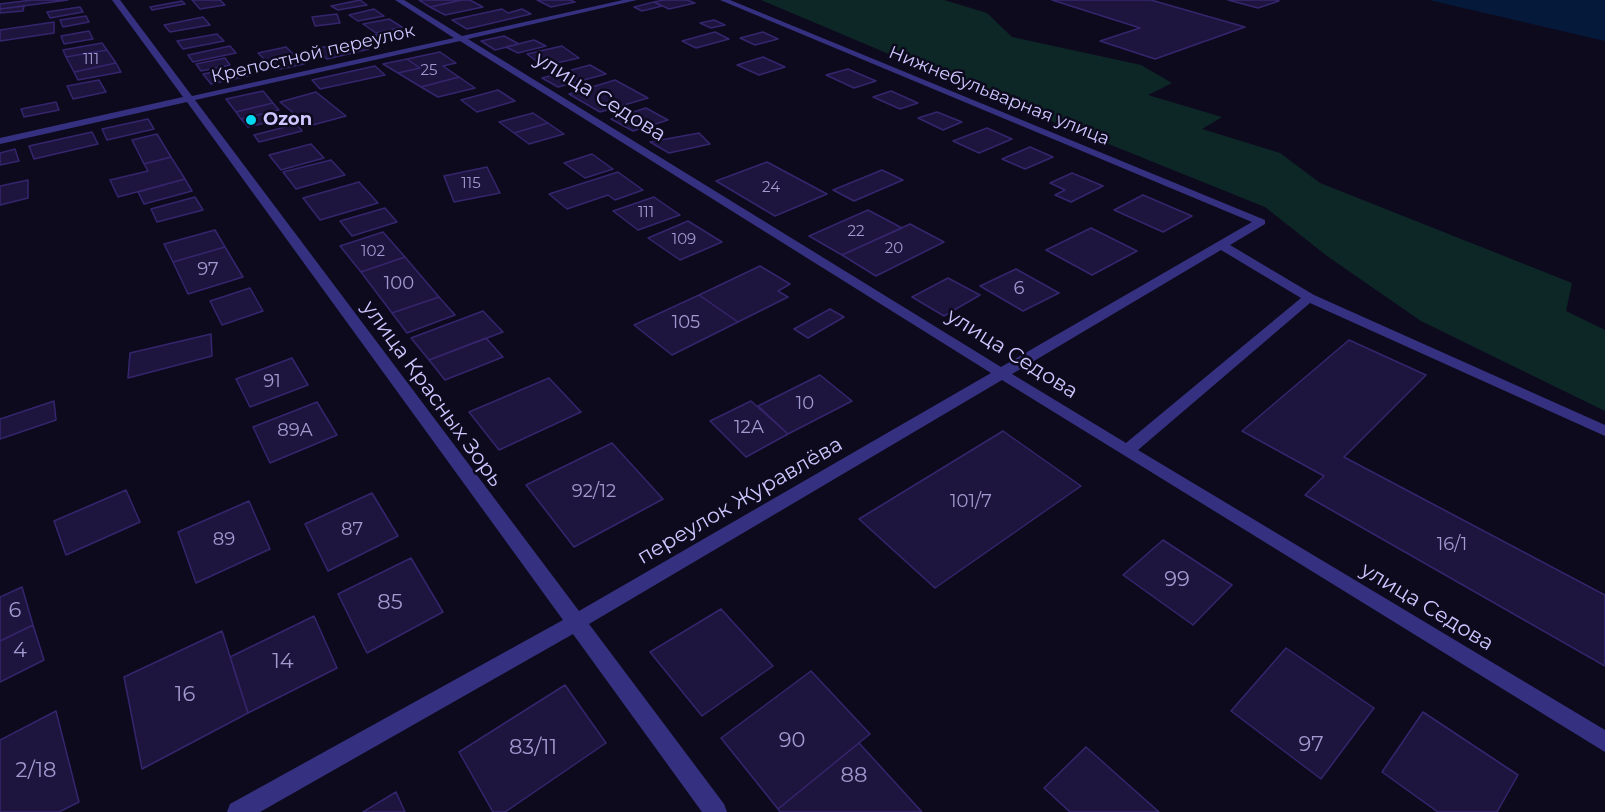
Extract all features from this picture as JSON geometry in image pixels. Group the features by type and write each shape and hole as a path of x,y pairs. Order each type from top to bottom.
{"street":[{"name":"улица Красных Зорь","path":"116,0 716,812"},
{"name":"улица Седова","path":"399,0 1003,375 1605,742"},
{"name":"Крепостной переулок","path":"0,141 633,0"},
{"name":"Нижнебульварная улица","path":"724,0 1261,222"},
{"name":"переулок Журавлёва","path":"238,812 575,622 1003,375 1261,222"},
{"path":"1221,245 1310,298 1605,431"},
{"path":"1127,451 1310,298"}],"green space":[{"path":"761,0 944,0 987,13 1012,37 1141,65 1172,83 1148,95 1222,117 1202,129 1280,153 1320,183 1572,283 1566,311 1605,330 1605,411 1421,321 1327,256 1265,207 972,89"}],"water":[{"path":"1429,0 1605,0 1605,41"}],"building":[{"path":"32,0 68,0 0,9 0,4"},
{"path":"192,0 220,0 225,5 200,9"},
{"path":"360,0 367,5 338,10 331,6"},
{"path":"419,0 462,0 430,7"},
{"path":"470,0 483,7 445,15 430,7"},
{"path":"537,0 570,0 575,2 551,7"},
{"path":"687,0 695,3 669,9 654,2"},
{"path":"1052,0 1151,0 1245,27 1155,59 1100,41 1140,28"},
{"path":"1228,0 1277,0 1279,1 1258,8"},
{"path":"182,1 185,4 152,10 150,7"},
{"path":"654,2 662,6 642,11 634,7"},
{"path":"24,6 23,11 0,13 0,9"},
{"path":"80,7 83,12 50,18 47,12"},
{"path":"374,9 384,16 358,21 349,15"},
{"path":"502,9 508,13 522,9 531,14 467,29 452,20"},
{"path":"337,14 340,23 315,26 312,17"},
{"path":"86,16 89,22 63,27 60,20"},
{"path":"203,17 210,25 170,32 164,25"},
{"path":"389,19 402,27 376,33 363,24"},
{"path":"714,20 725,25 711,28 700,23"},
{"path":"54,22 54,33 0,41 0,30"},
{"path":"403,29 411,34 382,40 375,35"},
{"path":"89,31 93,39 64,44 61,36"},
{"path":"715,32 729,39 696,48 682,41"},
{"path":"763,32 778,39 755,45 740,38"},
{"path":"217,34 224,41 183,49 177,41"},
{"path":"504,36 519,44 495,50 481,41"},
{"path":"357,40 369,49 327,59 315,49"},
{"path":"534,40 546,46 518,53 506,47"},
{"path":"102,43 107,50 66,57 63,50"},
{"path":"230,46 236,53 193,62 188,55"},
{"path":"562,46 579,58 543,66 527,54"},
{"path":"286,47 304,64 275,70 258,53"},
{"path":"107,50 116,63 74,72 66,57"},
{"path":"440,52 456,63 443,66 459,77 421,87 398,73 420,68 407,59"},
{"path":"763,57 785,67 759,75 737,65"},
{"path":"225,58 230,65 201,71 196,64"},
{"path":"407,59 420,68 398,73 383,64"},
{"path":"116,63 121,72 78,80 74,72"},
{"path":"590,65 606,74 558,87 542,78"},
{"path":"243,66 252,75 211,84 203,74"},
{"path":"375,66 385,75 320,89 312,80"},
{"path":"848,69 876,81 854,88 826,75"},
{"path":"459,77 475,88 438,97 421,87"},
{"path":"99,80 106,92 73,99 67,86"},
{"path":"615,80 648,98 600,112 569,94"},
{"path":"498,90 515,101 477,112 461,100"},
{"path":"263,91 273,103 236,112 226,99"},
{"path":"891,91 918,103 900,109 873,97"},
{"path":"316,92 346,116 309,126 280,102"},
{"path":"56,102 59,110 24,117 21,109"},
{"path":"273,103 279,110 241,119 236,112"},
{"path":"646,108 668,120 633,131 611,119"},
{"path":"274,111 281,119 248,127 241,119"},
{"path":"937,112 962,122 943,130 918,118"},
{"path":"533,113 548,123 514,133 499,122"},
{"path":"148,119 154,129 107,140 102,129"},
{"path":"548,123 564,134 529,144 514,133"},
{"path":"297,124 302,131 259,142 254,135"},
{"path":"987,128 1012,139 979,153 953,141"},
{"path":"92,132 98,144 34,159 29,146"},
{"path":"699,133 710,144 669,153 650,142"},
{"path":"157,134 171,157 144,164 132,140"},
{"path":"311,144 324,158 281,170 269,155"},
{"path":"1030,147 1053,157 1025,169 1002,159"},
{"path":"15,149 19,161 0,165 0,153"},
{"path":"592,154 613,169 585,178 564,163"},
{"path":"171,157 185,179 118,197 110,180 148,171 144,164"},
{"path":"331,160 345,175 296,189 283,172"},
{"path":"767,162 827,194 775,216 716,181"},
{"path":"487,167 500,193 454,202 444,176"},
{"path":"882,170 903,180 854,201 833,190"},
{"path":"618,172 643,190 615,200 608,195 567,209 549,194"},
{"path":"1072,173 1103,186 1071,202 1055,195 1065,190 1050,183"},
{"path":"185,179 192,191 144,204 138,192"},
{"path":"28,180 28,198 0,205 0,186"},
{"path":"359,182 378,203 320,220 303,198"},
{"path":"1143,195 1192,216 1163,232 1114,210"},
{"path":"195,197 203,210 157,222 151,209"},
{"path":"654,197 680,215 638,230 613,211"},
{"path":"385,208 397,222 352,236 340,221"},
{"path":"868,210 902,228 842,255 809,236"},
{"path":"688,221 722,242 680,260 648,238"},
{"path":"910,224 944,242 876,276 842,255"},
{"path":"1091,228 1137,251 1092,275 1046,250"},
{"path":"215,230 225,247 173,262 164,244"},
{"path":"383,232 405,257 361,272 340,246"},
{"path":"225,247 243,277 188,294 173,262"},
{"path":"405,257 439,297 392,313 361,272"},
{"path":"760,266 790,284 778,291 788,297 738,322 699,295"},
{"path":"1016,269 1059,293 1023,311 980,286"},
{"path":"948,278 980,295 944,316 912,297"},
{"path":"250,288 263,311 222,325 210,301"},
{"path":"699,295 738,322 672,355 634,325"},
{"path":"439,297 455,315 407,333 392,313"},
{"path":"830,309 844,317 808,338 794,329"},
{"path":"483,311 503,332 429,360 411,338"},
{"path":"211,334 212,356 128,378 130,353"},
{"path":"486,338 503,357 445,380 429,360"},
{"path":"1349,340 1426,375 1344,457 1605,595 1605,666 1305,495 1324,476 1242,431"},
{"path":"292,358 308,385 250,407 236,379"},
{"path":"820,375 852,401 788,434 758,406"},
{"path":"549,378 581,412 499,450 469,412"},
{"path":"54,401 56,420 0,439 0,419"},
{"path":"751,401 788,434 746,457 710,421"},
{"path":"317,402 337,435 270,463 253,427"},
{"path":"1003,431 1081,486 935,588 859,519"},
{"path":"612,443 663,499 574,547 526,485"},
{"path":"126,490 140,522 66,555 54,521"},
{"path":"372,493 398,536 328,571 305,524"},
{"path":"249,501 270,549 196,583 178,532"},
{"path":"1163,540 1232,585 1193,625 1123,575"},
{"path":"411,558 443,612 367,653 338,594"},
{"path":"22,587 33,625 0,641 0,597"},
{"path":"721,609 773,666 702,716 650,652"},
{"path":"314,616 337,668 248,713 230,657"},
{"path":"33,625 44,660 0,682 0,641"},
{"path":"222,631 248,713 142,769 124,677"},
{"path":"1286,648 1374,708 1321,779 1231,711"},
{"path":"811,671 870,734 778,809 721,738"},
{"path":"565,685 606,743 505,812 493,812 459,752"},
{"path":"56,711 79,802 59,812 0,812 0,740"},
{"path":"1423,712 1518,775 1497,812 1438,812 1382,772"},
{"path":"859,743 922,812 780,812 778,809"},
{"path":"1086,747 1159,812 1070,812 1044,788"},
{"path":"396,792 405,812 363,812"}],"place":[{"name":"Ozon","path":"251,120"}]}
